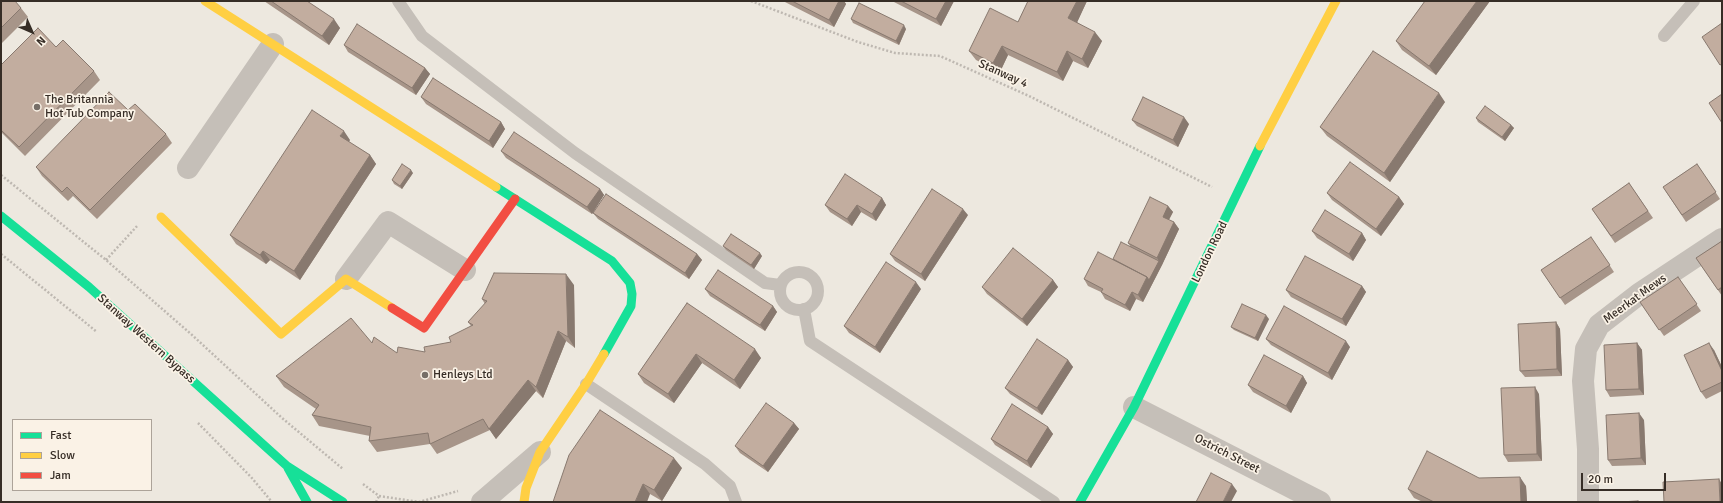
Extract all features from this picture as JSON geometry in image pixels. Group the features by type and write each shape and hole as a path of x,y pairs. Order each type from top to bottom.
{"street":[{"path":"205,1 612,261 630,283 632,294 631,306 586,384 540,452 526,488 524,502"},
{"name":"London Road","path":"1080,502 1134,407 1265,137 1336,1"},
{"path":"188,168 273,44"},
{"path":"346,280 424,328 515,198"},
{"name":"Stanway Western Bypass","path":"1,216 89,287 287,466 344,502"},
{"path":"161,217 281,334 346,280 388,222 465,270"},
{"name":"Meerkat Mews","path":"1588,502 1588,449 1583,381 1586,349 1599,325 1639,294 1722,239"},
{"name":"Ostrich Street","path":"1134,407 1320,502"},
{"path":"482,502 540,452"},
{"name":"Stanway Western Bypass","path":"287,466 307,502"}],"lane":[{"path":"398,1 422,36 575,153 765,283 780,285"},
{"path":"1664,36 1694,1"},
{"path":"795,271 806,273 814,278 818,291 817,298 810,306 804,309 796,310 784,304 780,299 780,285 783,279 795,271"},
{"path":"804,309 810,342 1054,502"},
{"path":"586,384 705,464 730,486 736,502"}],"path":[{"name":"Stanway 4","path":"751,1 858,42 896,53 940,56 1029,96 1236,198"},
{"path":"1,175 106,260 191,334 282,418 349,474"},
{"path":"1,254 99,334"},
{"path":"193,418 251,477 272,502"},
{"path":"361,483 379,496 419,502 461,490"},
{"path":"376,502 379,496"}],"building":[{"path":"1,1 15,1 21,8 1,28"},
{"path":"271,1 307,1 334,19 322,36"},
{"path":"792,1 839,1 829,20"},
{"path":"901,1 946,1 936,19"},
{"path":"1028,1 1077,1 1068,18 1095,32 1082,59 1067,51 1057,72 1002,46 993,63 969,51 990,8 1018,22"},
{"path":"1425,1 1477,1 1429,66 1396,41"},
{"path":"859,3 904,25 896,41 851,19"},
{"path":"1722,23 1722,64 1720,65 1702,37"},
{"path":"357,24 425,68 412,88 344,45"},
{"name":"The Britannia Hot Tub Company","path":"38,28 56,47 63,40 94,71 19,147 1,130 1,65"},
{"path":"1373,51 1439,93 1384,173 1320,127"},
{"path":"433,78 501,122 489,141 421,97"},
{"path":"109,92 128,110 135,104 166,134 90,210 67,187 62,192 36,167"},
{"path":"1722,94 1722,123 1709,103"},
{"path":"1143,97 1184,117 1173,140 1132,120"},
{"path":"1485,106 1511,125 1502,137 1476,118"},
{"path":"312,110 344,131 340,136 370,155 294,271 263,251 260,255 230,235"},
{"path":"514,132 600,189 587,207 501,151"},
{"path":"1350,162 1399,197 1376,229 1327,193"},
{"path":"402,164 411,170 400,186 392,180"},
{"path":"1697,164 1716,192 1682,215 1663,187"},
{"path":"845,174 882,198 872,214 857,205 847,219 825,205"},
{"path":"1629,183 1648,211 1611,236 1592,209"},
{"path":"932,189 963,209 921,274 890,254"},
{"path":"606,194 697,254 685,273 593,213"},
{"path":"1150,197 1168,206 1163,217 1174,222 1157,258 1128,243"},
{"path":"1325,210 1362,233 1349,254 1312,231"},
{"path":"731,234 760,253 751,265 723,246"},
{"path":"1591,237 1610,265 1560,298 1541,270"},
{"path":"1722,241 1722,287 1718,290 1696,258"},
{"path":"1121,242 1159,261 1149,280 1147,277 1113,259"},
{"path":"1013,248 1053,280 1022,319 982,287"},
{"path":"1098,252 1147,277 1138,295 1132,292 1125,305 1101,292 1103,289 1084,279"},
{"path":"1305,256 1362,286 1342,319 1286,290"},
{"path":"886,262 916,282 875,347 844,326"},
{"path":"718,270 773,306 760,325 705,289"},
{"name":"Henleys Ltd","path":"494,273 566,274 568,337 558,331 536,387 528,380 489,429 483,419 430,444 428,433 369,441 371,427 312,415 319,405 276,376 351,318 372,343 374,337 397,353 398,347 425,352 424,347 451,342 449,337 473,325 468,322 487,301 482,299"},
{"path":"1678,277 1697,304 1659,330 1640,302"},
{"path":"687,303 755,349 734,380 696,354 668,394 638,374"},
{"path":"1242,304 1266,315 1255,338 1231,327"},
{"path":"1284,306 1346,341 1328,373 1266,339"},
{"path":"1556,322 1557,369 1520,371 1518,324"},
{"path":"1037,339 1068,360 1037,408 1005,388"},
{"path":"1637,343 1639,389 1606,390 1604,345"},
{"path":"1709,343 1722,371 1722,382 1701,392 1684,355"},
{"path":"1264,355 1303,376 1286,406 1248,385"},
{"path":"1535,387 1537,454 1504,455 1501,388"},
{"path":"766,403 794,423 763,466 735,446"},
{"path":"1012,404 1048,427 1027,461 991,439"},
{"path":"600,410 674,458 654,490 643,484 635,502 553,502 569,455"},
{"path":"1639,413 1641,458 1608,460 1606,415"},
{"path":"1427,451 1479,478 1520,477 1521,502 1434,502 1408,489"},
{"path":"1211,473 1232,484 1223,502 1196,502"},
{"path":"1719,479 1720,502 1664,502 1663,482"}],"traffic: fast":[{"path":"1080,502 1134,407 1260,146"},
{"path":"496,187 612,261 630,283 632,294 631,306 604,354"},
{"path":"1,216 89,287 287,466 343,502"},
{"path":"288,468 307,502"}],"traffic: slow":[{"path":"205,1 496,187"},
{"path":"1260,146 1336,1"},
{"path":"161,217 281,334 346,279 392,308"},
{"path":"524,502 526,488 540,452 586,384 604,354"}],"traffic: jam":[{"path":"392,308 424,328 515,199"}],"place":[{"name":"The Britannia Hot Tub Company","path":"37,107"},
{"name":"Henleys Ltd","path":"425,375"}]}
